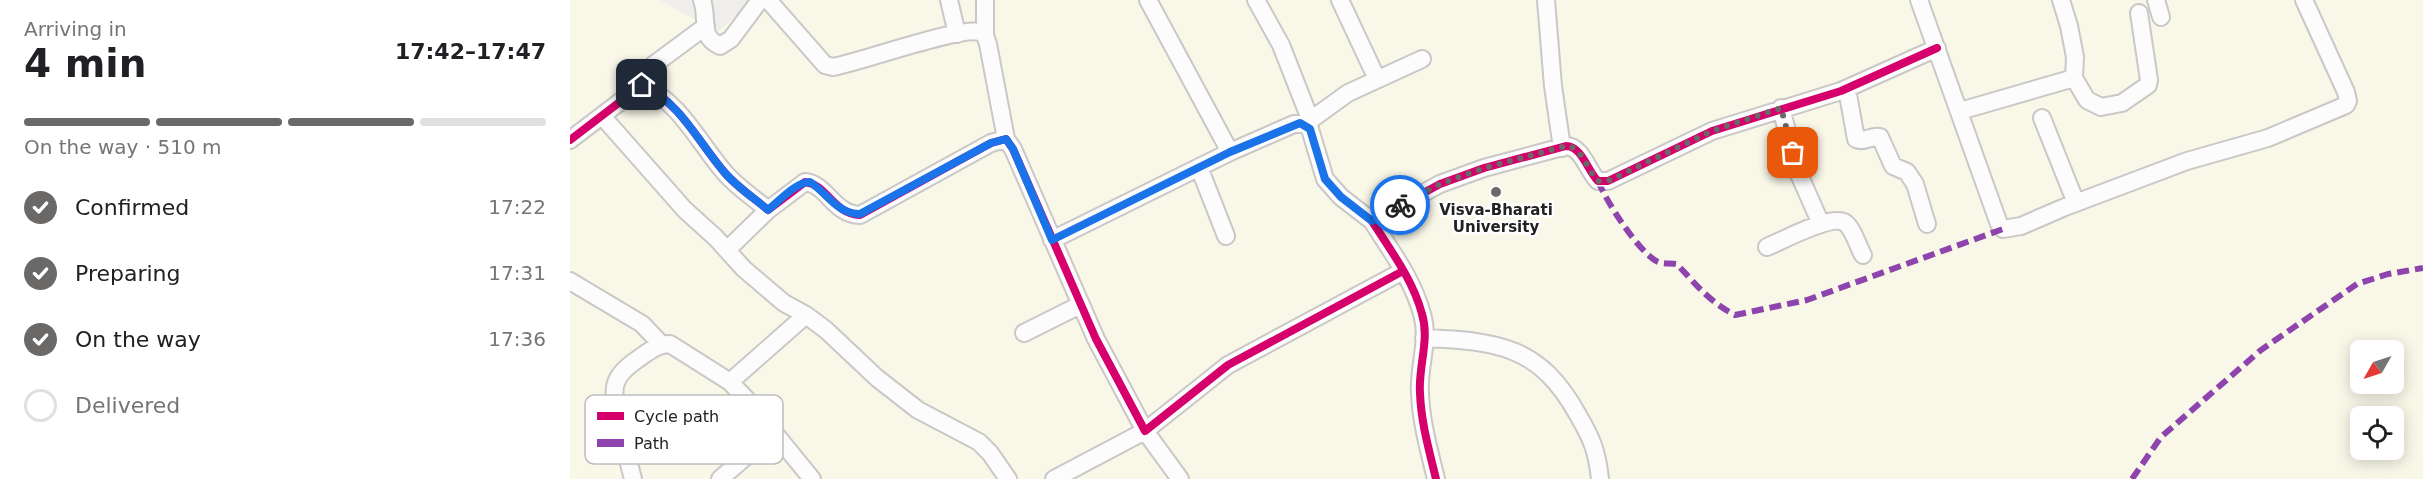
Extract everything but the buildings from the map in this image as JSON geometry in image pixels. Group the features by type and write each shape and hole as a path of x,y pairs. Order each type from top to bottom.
{"street":[{"path":"702,0 708,38 713,43 723,45 760,0"},
{"path":"768,0 825,65 833,68 957,34 980,32 985,36"},
{"path":"949,0 957,34"},
{"path":"985,0 985,36 1006,139 1013,149 1080,305 1145,431 1180,479"},
{"path":"1148,0 1230,152"},
{"path":"1256,0 1281,45 1325,179 1341,197 1372,221 1413,288 1423,317 1424,338 1420,390 1425,435 1436,479"},
{"path":"1340,0 1377,79"},
{"path":"1546,0 1553,86 1562,148"},
{"path":"1919,0 1999,224 2003,229 2021,226 2187,161 2268,138 2346,105 2348,101 2346,92 2304,0"},
{"path":"2061,0 2075,57 2074,78 2087,100 2101,107 2122,103 2146,88 2150,80 2139,13"},
{"path":"2156,0 2161,16"},
{"path":"570,140 642,85 652,66 706,26"},
{"path":"1372,221 1440,184 1484,168 1571,146 1578,151 1593,177 1598,181 1608,181 1712,131 1847,89 1937,48"},
{"path":"1052,240 1230,152 1294,124 1307,122 1348,93 1422,59"},
{"path":"1960,111 2074,78"},
{"path":"642,85 659,93 677,110 726,174 768,210"},
{"path":"1847,89 1856,139 1861,141 1880,137 1893,166 1907,172 1916,184 1927,224"},
{"path":"1781,108 1798,172 1821,224"},
{"path":"602,116 685,210 727,250 744,270 784,303 806,315 877,378 918,410 979,442 990,453 1008,479"},
{"path":"2042,118 2076,203"},
{"path":"727,250 768,210 805,182 810,182 841,209 850,214 860,214 991,143 1006,139"},
{"path":"1198,167 1226,236"},
{"path":"1767,247 1821,224 1844,222 1849,227 1863,255"},
{"path":"1054,479 1145,431 1163,419 1228,365 1403,271"},
{"path":"570,281 642,324 661,344"},
{"path":"1024,333 1080,305"},
{"path":"730,382 806,315"},
{"path":"1424,338 1474,340 1528,357 1542,366 1569,398 1587,430 1598,454 1600,479"},
{"path":"614,395 615,385 631,364 661,344 670,344 730,382 741,395"},
{"path":"783,443 812,479"},
{"path":"630,464 633,479"},
{"path":"720,479 737,464"}],"shaded area":[{"name":"Visva-Bharati University","path":"570,0 660,0 717,32 755,0 2423,0 2423,479 570,479"}],"marked path":[{"path":"1598,181 1624,226 1650,257 1660,263 1677,264 1711,299 1735,315 1807,300 2003,229"},
{"path":"2132,479 2161,437 2261,350 2357,284 2388,274 2423,268"}],"cycle path":[{"path":"1436,479 1421,404 1420,383 1425,334 1422,314 1413,289 1372,221 1440,184 1484,168 1566,146 1572,147 1581,155 1598,181 1608,181 1712,131 1841,91 1937,48"},
{"path":"570,140 642,85 668,102 730,178 768,210 805,182 819,188 843,210 860,215 991,143 1006,139 1013,149 1096,339 1145,431 1228,365 1403,271"}],"way so far":[{"path":"1400,205 1440,184 1484,168 1566,146 1571,146 1578,151 1593,177 1598,181 1608,181 1712,131 1781,108 1793,153"}],"place":[{"name":"Visva-Bharati University","path":"1496,192"}],"route":[{"path":"642,85 659,93 677,110 726,174 768,210 805,182 810,182 841,209 850,214 860,214 991,143 1006,139 1013,149 1052,240 1230,152 1300,123 1310,129 1325,179 1341,197 1372,221 1400,205"}]}
